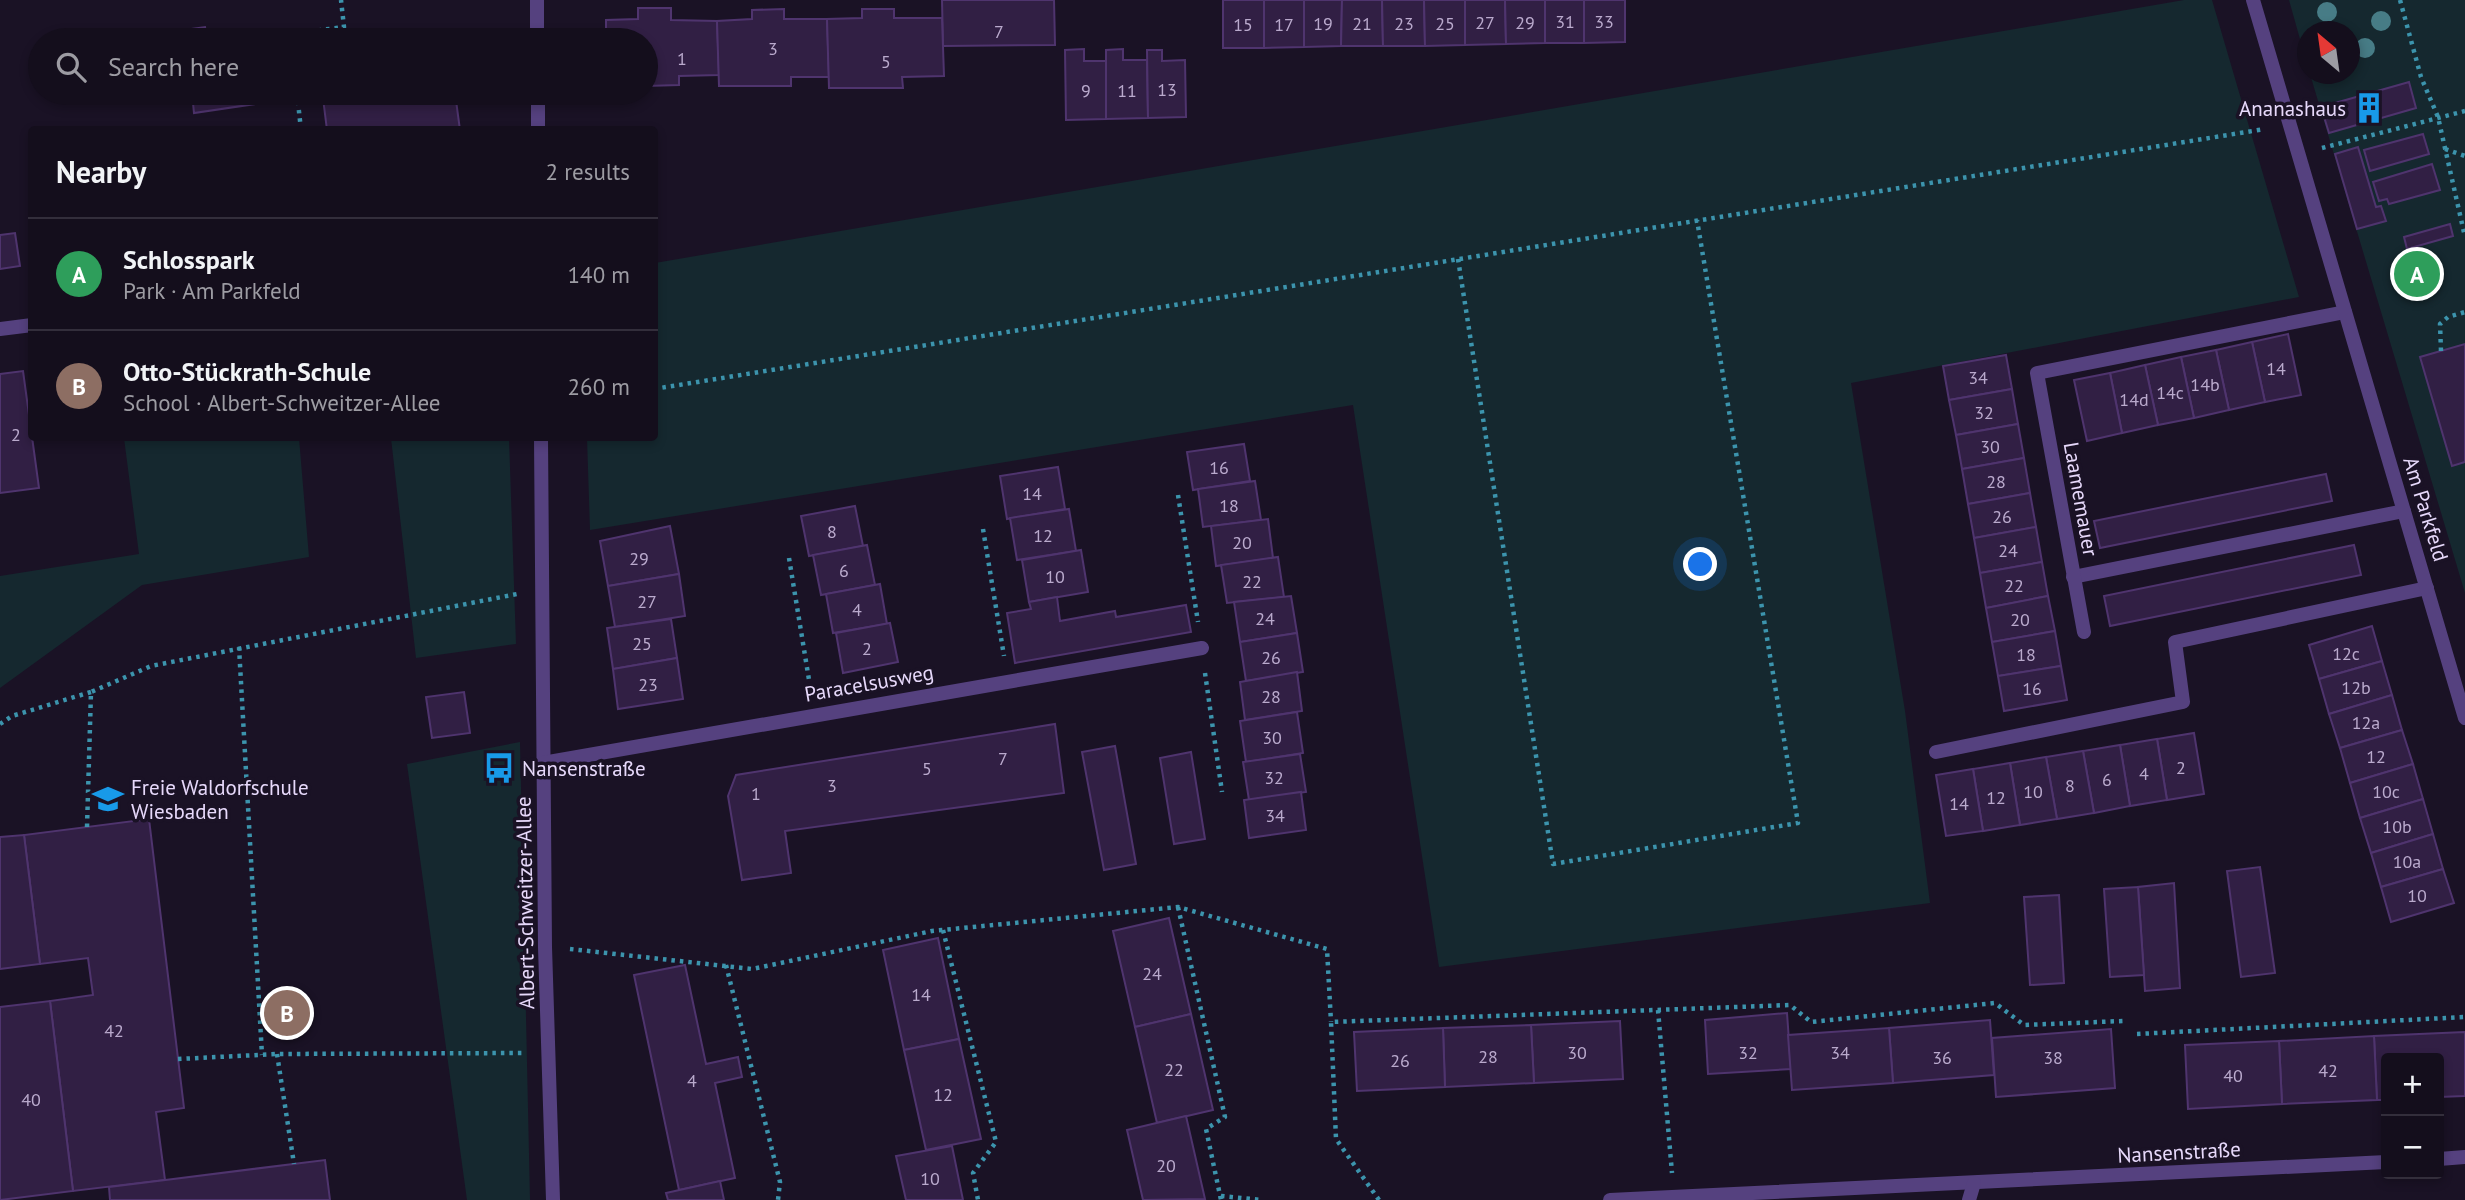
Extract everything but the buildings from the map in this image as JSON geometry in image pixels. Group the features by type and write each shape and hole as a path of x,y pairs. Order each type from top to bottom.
{"street":[{"path":"537,0 537,28"},
{"name":"Am Parkfeld","path":"2253,0 2427,588 2460,681 2465,718"},
{"path":"538,105 538,126"},
{"name":"Laamemauer","path":"2084,632 2037,373 2345,312"},
{"path":"0,329 28,326"},
{"name":"Albert-Schweitzer-Allee","path":"541,441 545,947 552,1200"},
{"path":"2073,577 2404,511"},
{"path":"1936,752 2183,702 2175,642 2427,588"},
{"name":"Paracelsusweg","path":"543,763 815,713 1202,648"},
{"path":"2444,1159 2465,1157"},
{"name":"Nansenstraße","path":"1610,1200 2381,1162"},
{"path":"1969,1200 1974,1183"}],"path":[{"path":"336,28 344,27 341,0"},
{"path":"2400,0 2421,77 2438,117 2465,237"},
{"path":"298,105 301,126"},
{"path":"2298,155 2465,111"},
{"path":"658,387 2290,124"},
{"path":"2445,149 2465,156"},
{"path":"1458,260 1553,864 1662,846 1798,823 1697,220"},
{"path":"2441,351 2440,324 2448,317 2465,312"},
{"path":"1178,495 1222,792"},
{"path":"984,529 1008,681"},
{"path":"789,558 815,713"},
{"path":"0,724 12,716 92,692 151,666 239,647 408,617 542,588"},
{"path":"239,647 262,1055"},
{"path":"87,827 92,692"},
{"path":"0,715 12,716"},
{"path":"545,947 752,969 943,930 1178,907 1327,949 1336,1139 1379,1200"},
{"path":"1178,907 1225,1117 1206,1129 1221,1198 1262,1200"},
{"path":"943,930 996,1142 973,1173 978,1200"},
{"path":"726,965 779,1182 778,1200"},
{"path":"1331,1022 1790,1005 1811,1023 1995,1003 2024,1025 2123,1021"},
{"path":"1658,1010 1674,1197"},
{"path":"2137,1034 2465,1017"},
{"path":"178,1059 277,1054 550,1053"},
{"path":"277,1054 294,1164"}],"shaded area":[{"path":"2184,0 2212,0 2299,297 1851,383 1905,711 1930,903 1439,967 1353,405 590,530 587,441 658,441 658,262"},
{"path":"2289,0 2465,0 2465,593 2313,84 2360,84 2360,21 2297,21 2297,28"},
{"path":"124,441 299,441 309,557 142,585 0,688 0,576 139,554"},
{"path":"391,441 509,441 516,644 416,658"},
{"path":"520,742 530,1200 467,1200 407,764"}],"place":[{"name":"Ananashaus","path":"2369,108"},
{"name":"Schlosspark","path":"2417,274"},
{"name":"Nansenstraße","path":"499,768"},
{"name":"Freie Waldorfschule Wiesbaden","path":"108,799"},
{"name":"Otto-Stückrath-Schule","path":"287,1013"}]}
